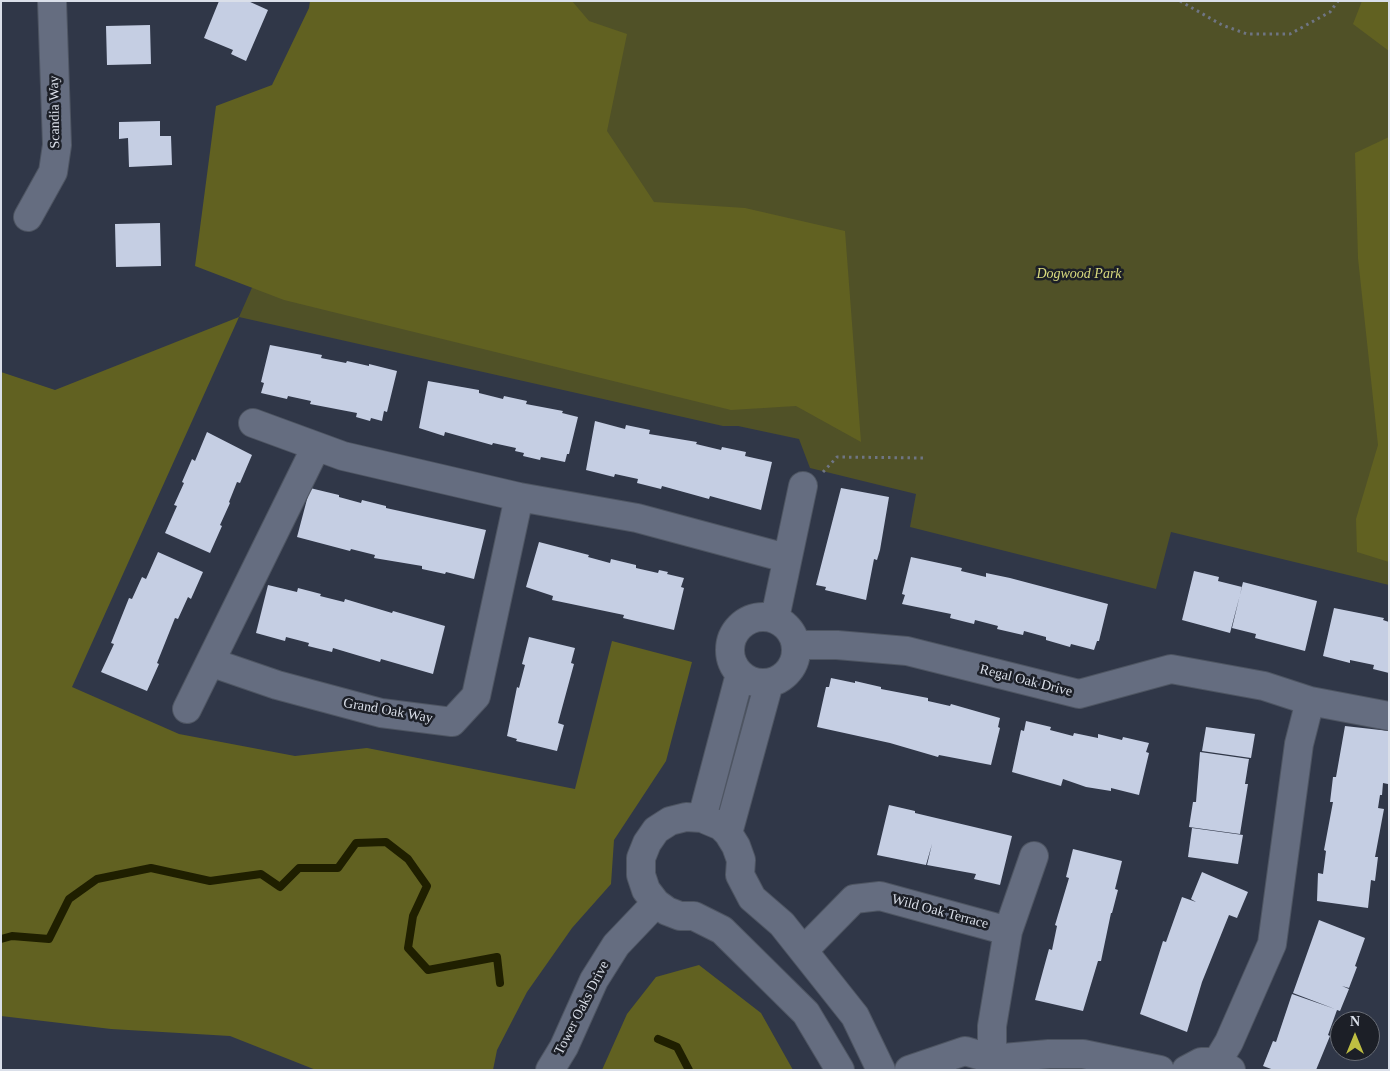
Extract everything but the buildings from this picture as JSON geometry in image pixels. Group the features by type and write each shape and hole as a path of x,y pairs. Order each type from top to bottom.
{"street":[{"name":"Scandia Way","path":"28,217 53,172 57,144 52,1"},
{"path":"253,424 343,456 519,497 637,518 786,558"},
{"path":"187,709 316,447"},
{"path":"775,618 786,558 803,486"},
{"name":"Grand Oak Way","path":"210,662 356,707 381,713 452,722 476,696 519,497"},
{"path":"763,616 775,618 789,628 797,645 795,662 790,671 781,679 769,683 749,680 740,674 731,660 731,642 736,630 747,621 763,616"},
{"name":"Regal Oak Drive","path":"797,645 837,645 907,651 1079,694 1171,669 1264,686 1310,701 1389,716"},
{"path":"702,818 740,674"},
{"path":"728,834 769,683"},
{"path":"1186,1070 1201,1062 1224,1066 1229,1042 1272,944 1300,744 1310,701"},
{"path":"840,1070 806,1012 722,930 694,916 680,916 667,911 656,903 646,890 641,874 641,858 647,843 656,830 670,821 686,817 702,818 721,826 736,846 741,860 740,875 752,898 782,924 855,1016 881,1070"},
{"path":"983,1064 992,1026 1008,930 1034,856"},
{"name":"Wild Oak Terrace","path":"804,950 854,899 880,896 1008,930"},
{"name":"Tower Oaks Drive","path":"550,1070 564,1048 594,980 616,945 656,903"},
{"path":"909,1070 965,1051 983,1064 1052,1062 1083,1054 1160,1070"}],"path":[{"path":"1180,1 1222,25 1247,34 1290,34 1330,12 1338,1"},
{"path":"803,486 813,484 837,457 924,458"}],"green space":[{"name":"Dogwood Park","path":"379,1 1389,1 1389,585 1171,532 1156,589 910,527 916,494 810,468 799,439 738,426 723,426 239,317"}],"shaded area":[{"path":"310,1 572,1 589,21 627,34 607,131 654,202 745,208 845,231 861,442 796,406 731,410 284,300 195,266 216,106 272,85 309,8"},
{"path":"1362,1 1389,1 1389,51 1353,24"},
{"path":"1389,137 1389,562 1357,552 1356,519 1378,445 1358,258 1355,153"},
{"path":"239,317 72,687 179,734 295,756 367,748 575,789 612,641 692,662 666,761 614,840 611,884 572,928 527,992 497,1050 493,1070 316,1070 230,1036 111,1029 1,1016 1,372 55,390"},
{"path":"699,965 761,1013 793,1070 602,1070 627,1014 656,977"}],"waterway":[{"path":"1,939 12,936 49,939 69,899 97,879 151,868 210,881 261,874 280,887 299,868 338,868 356,843 386,842 408,859 427,886 413,916 408,948 428,970 497,957 500,983"},
{"path":"658,1039 677,1047 689,1070"}]}
